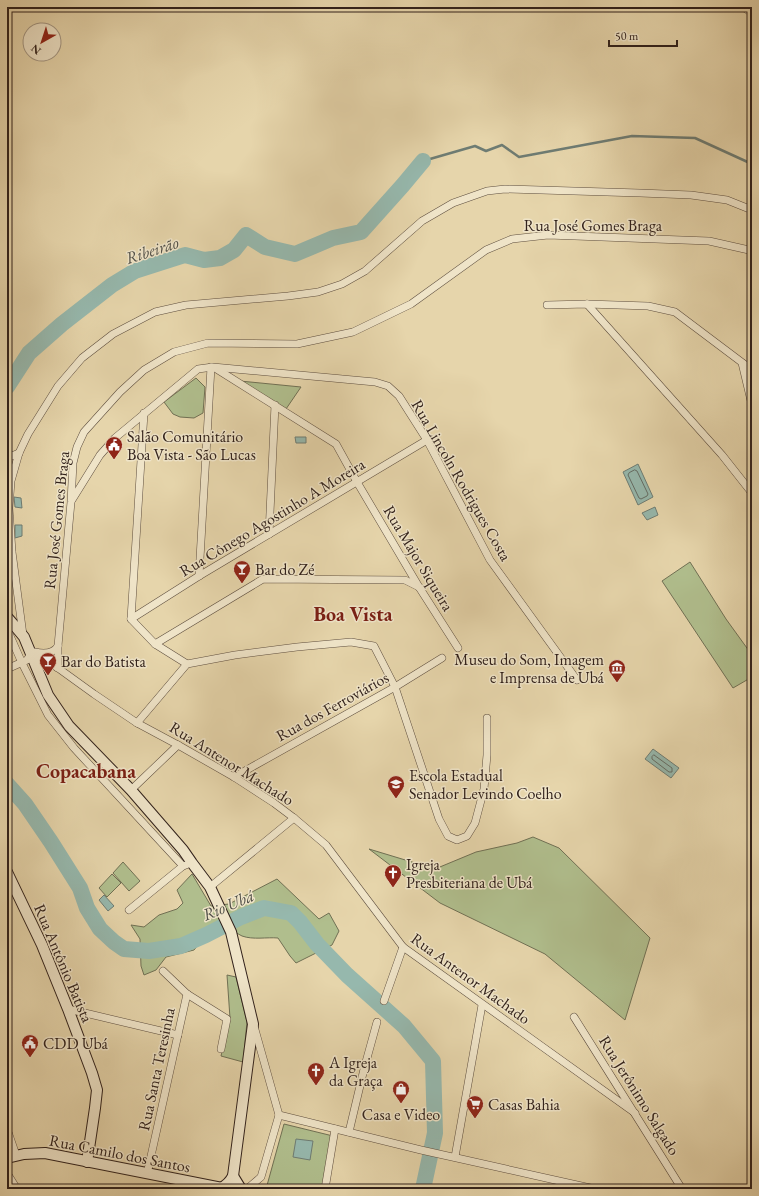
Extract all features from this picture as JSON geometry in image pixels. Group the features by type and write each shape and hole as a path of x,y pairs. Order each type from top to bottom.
{"main road":[{"path":"7,617 24,637 48,695 69,726 131,790 183,850 187,865 210,887 231,932 254,1024 233,1176 224,1188"},
{"name":"Rua Antônio Batista","path":"7,872 42,945 68,1009 97,1090 87,1162"},
{"name":"Rua Camilo dos Santos","path":"12,1157 24,1154 45,1153 224,1188"},
{"path":"233,1176 241,1189"}],"street":[{"path":"743,7 752,13"},
{"path":"24,637 12,552 9,508 11,481 19,453 28,434 58,386 82,358 113,334 155,312 186,305 296,295 318,292 342,284 365,271 422,220 453,204 487,191 505,189 691,195 726,200 752,210"},
{"name":"Rua José Gomes Braga","path":"58,668 58,646 73,463 77,447 84,432 120,392 144,370 174,352 208,343 297,344 353,332 411,304 486,250 512,239 548,235 709,240 752,252"},
{"path":"588,304 722,455 752,493"},
{"path":"547,305 588,304 648,306 675,312 752,370"},
{"path":"742,363 752,405"},
{"path":"199,576 212,367"},
{"name":"Rua Lincoln Rodrigues Costa","path":"71,502 100,455 115,438 198,369 212,367 375,382 388,386 399,396 427,440 490,560 577,680"},
{"name":"Rua Major Siqueira","path":"212,367 336,444 419,588 458,648"},
{"path":"270,534 275,405"},
{"path":"144,413 132,619 155,644 187,664"},
{"name":"Rua Cônego Agostinho A Moreira","path":"132,619 199,576 427,440"},
{"path":"7,458 19,453"},
{"path":"155,644 263,579 405,580 419,588"},
{"path":"7,629 48,715 74,748 187,865 129,910"},
{"path":"137,723 187,664 235,655 297,647 351,642 374,646 395,687 439,819 448,836 457,840 467,836 475,823 484,788 488,755 487,718"},
{"path":"7,669 27,660 32,654 50,652 55,650 58,646"},
{"name":"Rua Antenor Machado","path":"32,654 58,668 137,723 234,777 294,818 326,845 403,948 635,1113"},
{"name":"Rua dos Ferroviários","path":"234,777 395,687 442,658"},
{"path":"131,790 178,745"},
{"path":"210,887 294,818"},
{"path":"384,1001 403,948"},
{"path":"163,971 187,994 227,1018 221,1049"},
{"name":"Rua Santa Teresinha","path":"147,1174 187,994"},
{"path":"455,1157 482,1005"},
{"path":"68,1009 178,1035"},
{"name":"Rua Jerônimo Salgado","path":"574,1017 682,1189"},
{"path":"349,1132 377,1022"},
{"path":"247,1189 261,1177 279,1115 254,1024"},
{"path":"279,1115 421,1150 595,1189"},
{"path":"7,1129 12,1157"},
{"path":"325,1189 335,1129"},
{"path":"7,1173 17,1189"}],"green space":[{"path":"196,378 205,387 203,413 194,418 180,417 173,414 164,402"},
{"path":"240,381 301,387 286,409"},
{"path":"690,562 726,619 752,655 752,677 733,688 662,581"},
{"path":"533,837 559,848 650,938 625,1020 545,954 440,903 369,849 435,869 476,852 517,843"},
{"path":"123,862 140,881 129,891 113,873"},
{"path":"112,874 121,883 107,897 99,888"},
{"path":"192,874 211,906 229,904 277,879 319,919 329,913 339,931 332,945 296,963 278,938 246,937 240,935 226,925 206,935 194,950 166,957 156,970 144,975 141,966 140,939 131,925 144,927 159,915 177,909 183,903 177,890"},
{"path":"227,975 236,977 247,1022 243,1062 221,1056 230,1018"},
{"path":"284,1124 333,1136 323,1189 266,1189"}],"water":[{"path":"295,437 306,437 306,443 296,443"},
{"path":"638,464 653,497 638,505 623,472"},
{"path":"14,497 21,498 22,508 15,507"},
{"path":"655,507 658,515 647,520 642,513"},
{"path":"15,525 22,525 22,536 15,538"},
{"path":"653,749 679,768 671,778 645,759"},
{"path":"104,895 114,906 108,911 99,900"},
{"path":"296,1139 313,1141 310,1160 293,1157"}],"waterway":[{"path":"423,161 475,146 486,151 502,145 519,157 632,136 695,138 752,164"},
{"name":"Ribeirão","path":"7,387 29,353 62,324 112,285 135,271 185,255 204,260 220,258 234,250 246,235 265,247 295,254 333,238 361,232 423,161"},
{"name":"Rio Ubá","path":"7,784 25,804 51,842 80,888 87,908 100,929 124,949 149,951 181,946 241,917 264,908 291,913 317,944 347,975 404,1026 433,1061 435,1133 423,1189"}],"place":[{"name":"Salão Comunitário Boa Vista - São Lucas","path":"114,460"},
{"name":"Bar do Zé","path":"242,584"},
{"name":"Bar do Batista","path":"48,676"},
{"name":"Museu do Som, Imagem e Imprensa de Ubá","path":"617,683"},
{"name":"Escola Estadual Senador Levindo Coelho","path":"396,799"},
{"name":"Igreja Presbiteriana de Ubá","path":"393,888"},
{"name":"CDD Ubá","path":"30,1058"},
{"name":"A Igreja da Graça","path":"316,1086"},
{"name":"Casa e Video","path":"401,1104"},
{"name":"Casas Bahia","path":"475,1119"}],"district":[{"name":"Boa Vista","path":"353,614"},
{"name":"Copacabana","path":"86,771"}]}
